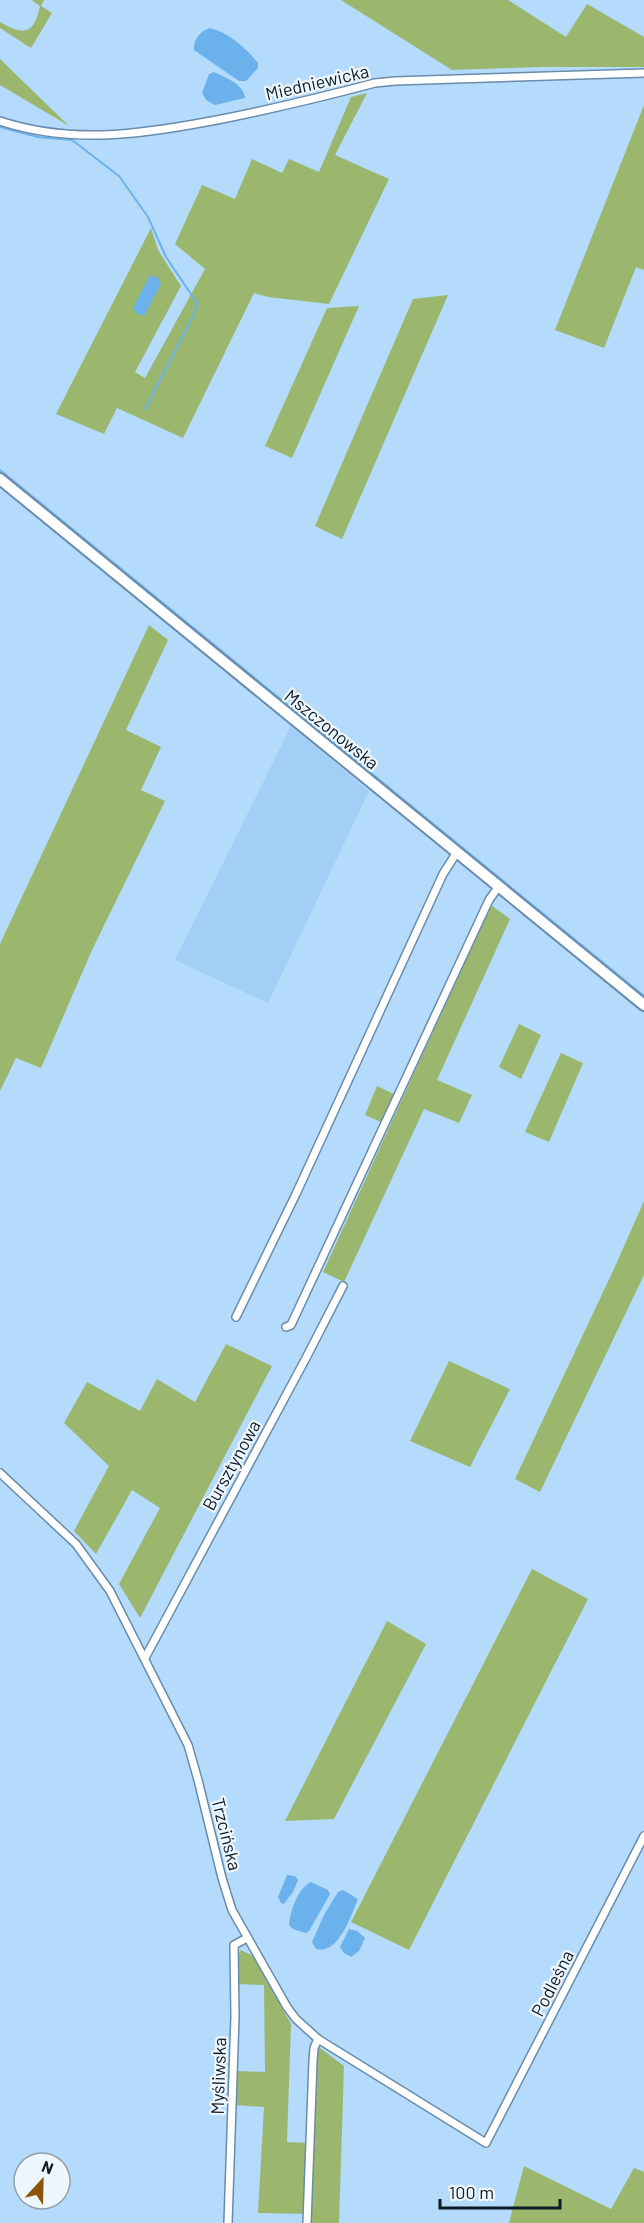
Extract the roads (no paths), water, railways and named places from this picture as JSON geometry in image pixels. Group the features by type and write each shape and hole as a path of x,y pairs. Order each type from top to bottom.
{"main road":[{"name":"Mszczonowska","path":"0,479 644,1005"}],"street":[{"name":"Miedniewicka","path":"0,121 62,134 141,134 244,114 375,83 644,73"},
{"path":"236,1317 296,1194 443,874 457,852"},
{"path":"286,1327 291,1325 302,1304 489,900 499,886"},
{"name":"Bursztynowa","path":"145,1658 343,1286"},
{"name":"Trzcińska","path":"0,1473 76,1544 92,1563 110,1591 188,1745 228,1900 247,1938 296,2019 318,2039 486,2143"},
{"name":"Podleśna","path":"486,2143 644,1836"},
{"name":"Myśliwska","path":"228,2223 235,2017 234,1945 247,1938"},
{"path":"307,2223 313,2061 314,2048 318,2039"}],"waterway":[{"path":"0,127 38,137 72,140 119,176 148,217 166,257 197,303 195,312 145,409"},
{"path":"0,470 644,996"}]}
